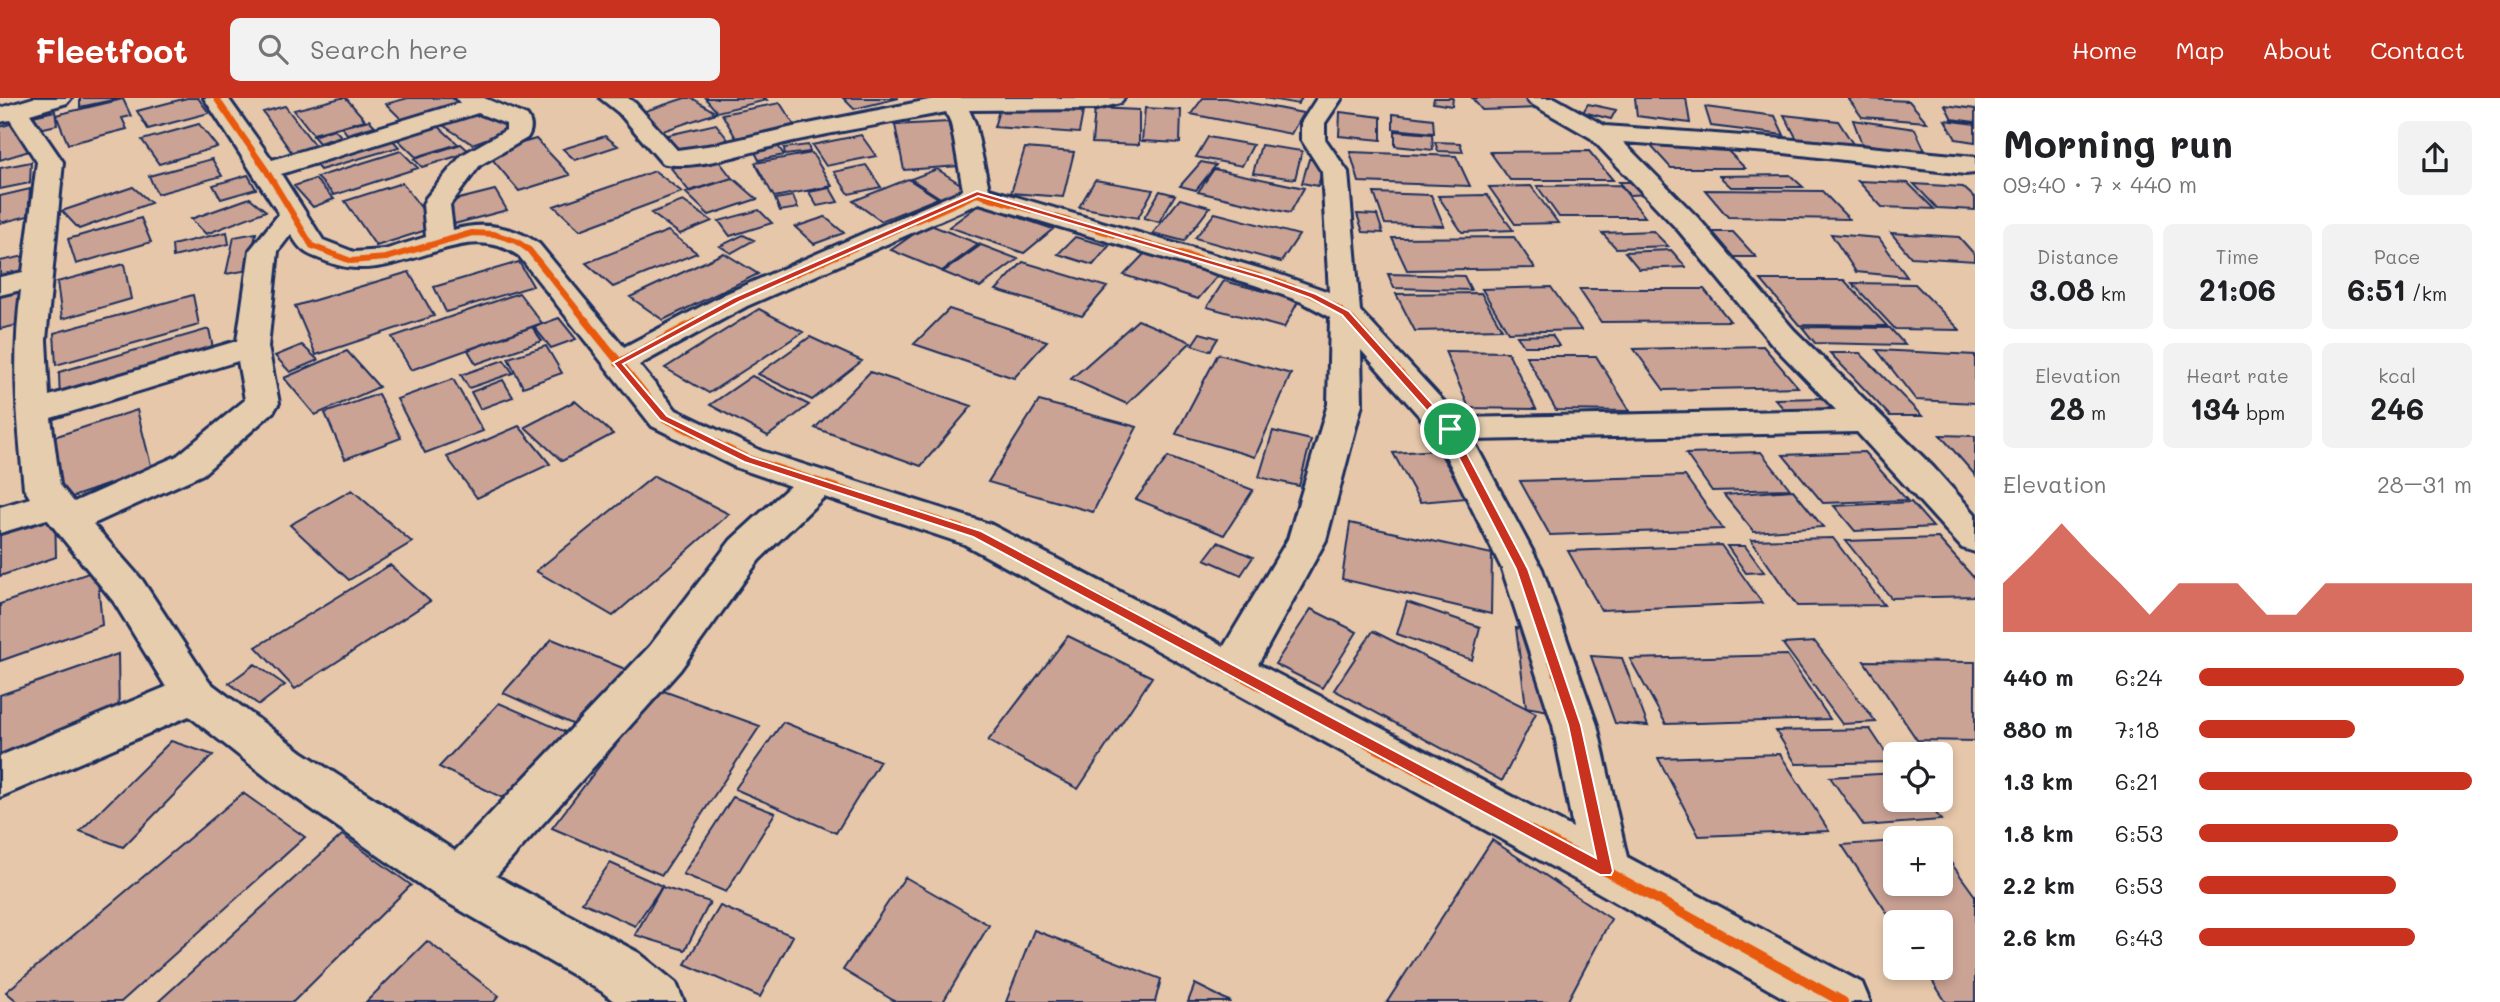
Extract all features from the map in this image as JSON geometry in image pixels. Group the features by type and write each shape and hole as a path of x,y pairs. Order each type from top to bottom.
{"street":[{"path":"0,369 20,335 37,277 50,162 8,113 60,98"},
{"path":"612,98 627,108 671,158 715,153 953,101 1096,102 1112,98"},
{"path":"1232,671 1307,540 1345,404 1345,313 1335,172 1313,139 1313,123 1330,98"},
{"path":"1538,98 1600,133 1689,225 1783,337 1920,476 1975,538"},
{"path":"226,100 312,246 351,261 386,258 472,233 494,234 516,241 529,250 664,418 748,459 977,534 1606,871 1843,1002"},
{"path":"953,101 963,122 977,194"},
{"path":"266,170 493,104 518,121 518,133 471,160 436,204 441,243"},
{"path":"1600,133 1784,146 1972,167"},
{"path":"618,363 736,300 977,194 1265,279 1313,296 1345,313 1450,429 1522,569 1575,725 1606,871"},
{"path":"0,520 61,511 190,465 262,403 252,347 264,250 293,214"},
{"path":"0,286 37,277"},
{"path":"20,335 42,488 128,591 194,695 286,766 459,882 621,972 657,1002"},
{"path":"33,412 252,347"},
{"path":"1450,429 1866,421"},
{"path":"459,882 665,658 745,550 817,482"},
{"path":"0,776 194,695"}],"building":[{"path":"80,98 122,98 80,107"},
{"path":"187,98 198,98 209,113 148,129 137,111"},
{"path":"346,98 365,120 313,134 294,110"},
{"path":"408,98 452,98 461,106 404,122 386,104"},
{"path":"692,98 716,113 663,131 639,113"},
{"path":"705,98 765,98 767,100 717,112"},
{"path":"843,98 899,98 854,109"},
{"path":"1203,98 1225,98 1303,113 1291,134 1191,114"},
{"path":"1265,98 1302,98 1298,104"},
{"path":"1434,98 1453,98 1452,106 1433,103"},
{"path":"1472,98 1529,98 1539,108 1482,110"},
{"path":"1635,98 1686,98 1690,123 1637,116"},
{"path":"1848,98 1909,101 1927,122 1862,117"},
{"path":"123,99 131,116 122,118 127,129 68,144 56,115"},
{"path":"780,103 795,126 736,138 722,114"},
{"path":"1588,104 1616,110 1611,119 1583,112"},
{"path":"1945,105 1975,109 1975,122 1952,119"},
{"path":"285,106 319,151 295,157 263,112"},
{"path":"1000,107 1083,112 1079,133 994,127"},
{"path":"1705,107 1775,116 1784,135 1711,126"},
{"path":"1095,108 1139,110 1139,145 1092,143"},
{"path":"1145,108 1181,110 1180,143 1142,141"},
{"path":"485,109 516,128 472,144 441,124"},
{"path":"55,111 57,125 35,130 33,116"},
{"path":"1340,112 1381,117 1381,140 1339,136"},
{"path":"1393,114 1433,119 1434,133 1393,129"},
{"path":"1784,115 1838,121 1855,147 1798,141"},
{"path":"369,120 375,126 347,134 342,127"},
{"path":"1853,120 1915,129 1926,153 1862,144"},
{"path":"1945,120 1975,124 1975,142 1956,139"},
{"path":"16,122 39,148 0,160 0,127"},
{"path":"948,122 959,166 904,170 895,125"},
{"path":"199,124 217,147 159,164 142,140"},
{"path":"436,124 458,144 416,157 394,136"},
{"path":"716,124 729,141 676,153 664,136"},
{"path":"334,129 341,136 319,143 313,136"},
{"path":"1395,131 1432,134 1433,150 1395,146"},
{"path":"388,135 399,147 320,170 310,158"},
{"path":"861,135 876,156 826,166 812,145"},
{"path":"605,136 618,146 575,160 563,149"},
{"path":"1208,137 1253,145 1242,166 1196,157"},
{"path":"536,139 570,175 519,191 487,153"},
{"path":"1435,142 1460,143 1463,152 1438,151"},
{"path":"461,144 470,152 422,167 414,159"},
{"path":"808,145 810,152 785,155 784,148"},
{"path":"1261,145 1302,151 1295,179 1253,173"},
{"path":"1650,145 1722,145 1745,168 1671,168"},
{"path":"778,146 784,155 759,160 754,150"},
{"path":"1025,148 1074,152 1063,197 1011,193"},
{"path":"401,151 418,168 334,195 317,177"},
{"path":"1589,151 1613,180 1510,180 1490,152"},
{"path":"1350,152 1456,156 1470,186 1359,182"},
{"path":"812,153 832,186 774,197 755,163"},
{"path":"715,156 732,178 689,191 671,168"},
{"path":"212,159 222,176 157,194 149,176"},
{"path":"1309,159 1325,161 1318,186 1302,183"},
{"path":"31,162 30,183 0,189 0,168"},
{"path":"1201,162 1216,165 1196,190 1180,186"},
{"path":"866,165 881,187 849,194 834,172"},
{"path":"937,169 970,190 945,201 911,179"},
{"path":"1214,169 1304,188 1290,213 1198,192"},
{"path":"655,171 682,192 580,230 554,206"},
{"path":"248,175 256,189 221,199 213,185"},
{"path":"1790,175 1803,187 1731,187 1719,176"},
{"path":"733,178 757,199 709,215 686,193"},
{"path":"315,179 334,199 313,207 294,186"},
{"path":"908,179 938,198 881,221 853,201"},
{"path":"1095,180 1153,190 1138,218 1079,207"},
{"path":"1858,181 1908,183 1934,209 1882,207"},
{"path":"1619,182 1640,182 1651,194 1629,195"},
{"path":"402,183 436,227 376,246 345,201"},
{"path":"1914,184 1963,187 1975,198 1975,210 1937,208"},
{"path":"1620,185 1645,217 1559,217 1537,186"},
{"path":"1531,186 1558,223 1515,224 1489,187"},
{"path":"133,187 151,203 79,229 62,211"},
{"path":"830,188 838,202 817,206 809,192"},
{"path":"30,189 28,216 0,223 0,196"},
{"path":"495,190 507,210 454,224 443,203"},
{"path":"1705,190 1822,191 1849,219 1728,217"},
{"path":"1160,191 1175,195 1159,222 1144,218"},
{"path":"1374,193 1431,195 1444,226 1385,224"},
{"path":"1487,195 1513,230 1462,232 1438,196"},
{"path":"793,196 798,208 780,211 775,199"},
{"path":"250,198 266,211 206,234 191,219"},
{"path":"1180,199 1210,207 1184,241 1153,233"},
{"path":"683,201 712,221 680,234 651,213"},
{"path":"980,204 1053,229 1024,253 949,227"},
{"path":"759,210 772,223 730,236 719,221"},
{"path":"1215,213 1299,235 1281,262 1195,238"},
{"path":"1357,214 1377,215 1383,233 1363,232"},
{"path":"825,217 844,233 814,244 795,227"},
{"path":"141,218 151,242 76,264 68,239"},
{"path":"928,224 979,244 942,271 891,250"},
{"path":"668,231 697,253 613,287 586,263"},
{"path":"1653,231 1668,246 1616,248 1602,233"},
{"path":"227,232 229,244 173,257 172,245"},
{"path":"1711,232 1733,232 1756,257 1734,257"},
{"path":"256,233 249,270 226,274 234,237"},
{"path":"1891,233 1959,237 1975,255 1975,261 1911,257"},
{"path":"1831,234 1879,238 1907,277 1856,272"},
{"path":"743,235 754,240 731,253 720,246"},
{"path":"1075,237 1109,246 1093,265 1058,254"},
{"path":"1514,237 1535,268 1407,270 1392,238"},
{"path":"981,245 1018,259 980,287 943,272"},
{"path":"1149,249 1222,271 1198,299 1124,275"},
{"path":"1671,250 1686,267 1639,269 1625,252"},
{"path":"724,253 758,274 663,320 630,297"},
{"path":"35,254 29,279 0,285 0,261"},
{"path":"519,262 533,286 446,312 434,287"},
{"path":"1023,262 1107,287 1082,316 996,290"},
{"path":"124,264 131,299 62,319 57,282"},
{"path":"409,272 434,316 316,355 295,306"},
{"path":"1388,274 1464,276 1471,290 1394,288"},
{"path":"1761,280 1844,280 1887,326 1799,325"},
{"path":"1224,281 1299,300 1284,328 1207,307"},
{"path":"1852,283 1915,284 1960,330 1895,329"},
{"path":"1551,287 1581,330 1508,332 1482,289"},
{"path":"28,288 18,325 0,329 0,294"},
{"path":"1579,289 1704,289 1730,321 1601,322"},
{"path":"519,293 542,323 411,370 392,337"},
{"path":"1481,293 1502,329 1415,331 1396,294"},
{"path":"193,295 199,325 56,365 54,333"},
{"path":"759,309 803,332 709,393 665,368"},
{"path":"949,309 1047,341 1014,378 914,344"},
{"path":"559,318 576,339 551,348 534,327"},
{"path":"1138,320 1191,342 1127,404 1071,379"},
{"path":"532,327 542,341 476,364 468,350"},
{"path":"1802,327 1890,328 1905,345 1815,343"},
{"path":"209,329 215,358 60,403 59,372"},
{"path":"1200,333 1218,338 1210,351 1192,345"},
{"path":"1552,335 1559,346 1524,346 1517,336"},
{"path":"810,337 862,361 812,400 758,374"},
{"path":"302,345 318,360 290,372 275,356"},
{"path":"546,346 562,373 523,387 508,358"},
{"path":"1763,346 1798,387 1664,390 1634,349"},
{"path":"1877,350 1975,355 1975,403 1916,400"},
{"path":"347,351 379,387 315,415 284,378"},
{"path":"1445,351 1508,352 1536,409 1469,408"},
{"path":"1830,353 1860,353 1922,416 1890,416"},
{"path":"1218,354 1291,374 1255,457 1176,434"},
{"path":"1526,356 1596,356 1630,411 1556,410"},
{"path":"504,360 513,373 469,388 461,375"},
{"path":"870,372 972,406 921,466 815,428"},
{"path":"752,376 809,405 768,436 710,405"},
{"path":"453,379 483,431 425,453 397,399"},
{"path":"503,380 513,397 480,409 471,392"},
{"path":"378,394 401,438 345,459 325,413"},
{"path":"1825,398 1840,414 1790,416 1775,399"},
{"path":"575,401 613,434 562,461 525,427"},
{"path":"1039,401 1137,427 1093,512 988,482"},
{"path":"137,410 152,469 64,500 54,437"},
{"path":"519,426 550,464 477,498 447,457"},
{"path":"1273,431 1311,440 1299,486 1259,477"},
{"path":"1940,435 1975,436 1975,475"},
{"path":"1438,450 1467,498 1420,502 1393,453"},
{"path":"1761,452 1790,489 1712,491 1686,454"},
{"path":"1864,452 1907,500 1823,503 1783,455"},
{"path":"1168,457 1253,490 1224,535 1136,499"},
{"path":"654,476 729,514 613,616 536,571"},
{"path":"1685,476 1723,529 1550,535 1520,481"},
{"path":"352,490 412,542 349,580 290,525"},
{"path":"1793,490 1823,527 1754,532 1724,495"},
{"path":"1911,502 1933,527 1855,531 1834,506"},
{"path":"55,509 56,557 0,576 0,526"},
{"path":"1350,523 1492,554 1491,614 1342,579"},
{"path":"1833,538 1884,605 1797,606 1751,540"},
{"path":"1938,538 1975,579 1975,596 1891,598 1846,541"},
{"path":"1218,542 1253,557 1241,575 1205,559"},
{"path":"1721,545 1762,603 1601,610 1568,551"},
{"path":"1727,546 1745,546 1764,572 1746,573"},
{"path":"390,565 430,601 295,689 256,647"},
{"path":"97,570 102,625 0,661 0,604"},
{"path":"1407,602 1480,627 1472,660 1397,634"},
{"path":"1311,609 1357,632 1322,688 1275,664"},
{"path":"1516,628 1539,632 1549,711 1526,707"},
{"path":"1373,631 1536,713 1502,781 1334,690"},
{"path":"1068,636 1152,677 1078,789 988,741"},
{"path":"552,639 630,671 581,728 503,693"},
{"path":"1815,642 1876,722 1842,724 1783,644"},
{"path":"118,654 119,718 0,761 0,695"},
{"path":"1787,655 1830,719 1666,724 1630,659"},
{"path":"1591,656 1622,658 1648,726 1615,723"},
{"path":"1864,661 1975,662 1975,741 1917,740"},
{"path":"255,664 285,685 259,705 229,683"},
{"path":"658,689 760,726 662,875 552,828"},
{"path":"499,703 568,733 509,801 439,767"},
{"path":"783,722 880,761 836,833 735,789"},
{"path":"1870,729 1883,748 1883,762 1796,764 1776,731"},
{"path":"171,741 213,755 123,847 80,831"},
{"path":"1780,754 1829,831 1699,836 1658,758"},
{"path":"1883,774 1883,812 1935,812 1941,820 1864,826 1830,777"},
{"path":"243,793 305,837 121,1002 18,1002 6,992"},
{"path":"733,797 775,813 726,892 683,874"},
{"path":"342,835 411,885 293,1002 158,1002"},
{"path":"1492,840 1611,919 1567,1002 1387,1002"},
{"path":"1883,842 1883,896 1953,896 1953,866 1975,896 1975,1002 1946,1002 1932,980 1953,980 1953,910 1885,910 1842,845"},
{"path":"610,863 662,886 635,926 582,902"},
{"path":"905,877 989,925 943,1002 896,1002 843,970"},
{"path":"662,887 710,902 685,950 635,935"},
{"path":"720,906 793,936 760,997 685,964"},
{"path":"1034,930 1161,979 1155,1002 1006,1002"},
{"path":"427,941 499,996 494,1002 366,1002"},
{"path":"1195,984 1231,1002 1188,1002"}],"cycle path":[{"path":"216,98 266,170 312,246 351,261 386,258 472,233 494,234 516,241 529,250 664,418 748,459 977,534 1606,871 1843,1002"},
{"path":"618,363 736,300 977,194 1265,279 1313,296 1345,313 1450,429 1522,569 1575,725 1606,871"}],"route":[{"path":"977,194 1265,279 1313,296 1345,313 1450,429 1522,569 1575,725 1606,871 977,534 748,459 664,418 618,363 736,300 844,250 977,194"}]}
